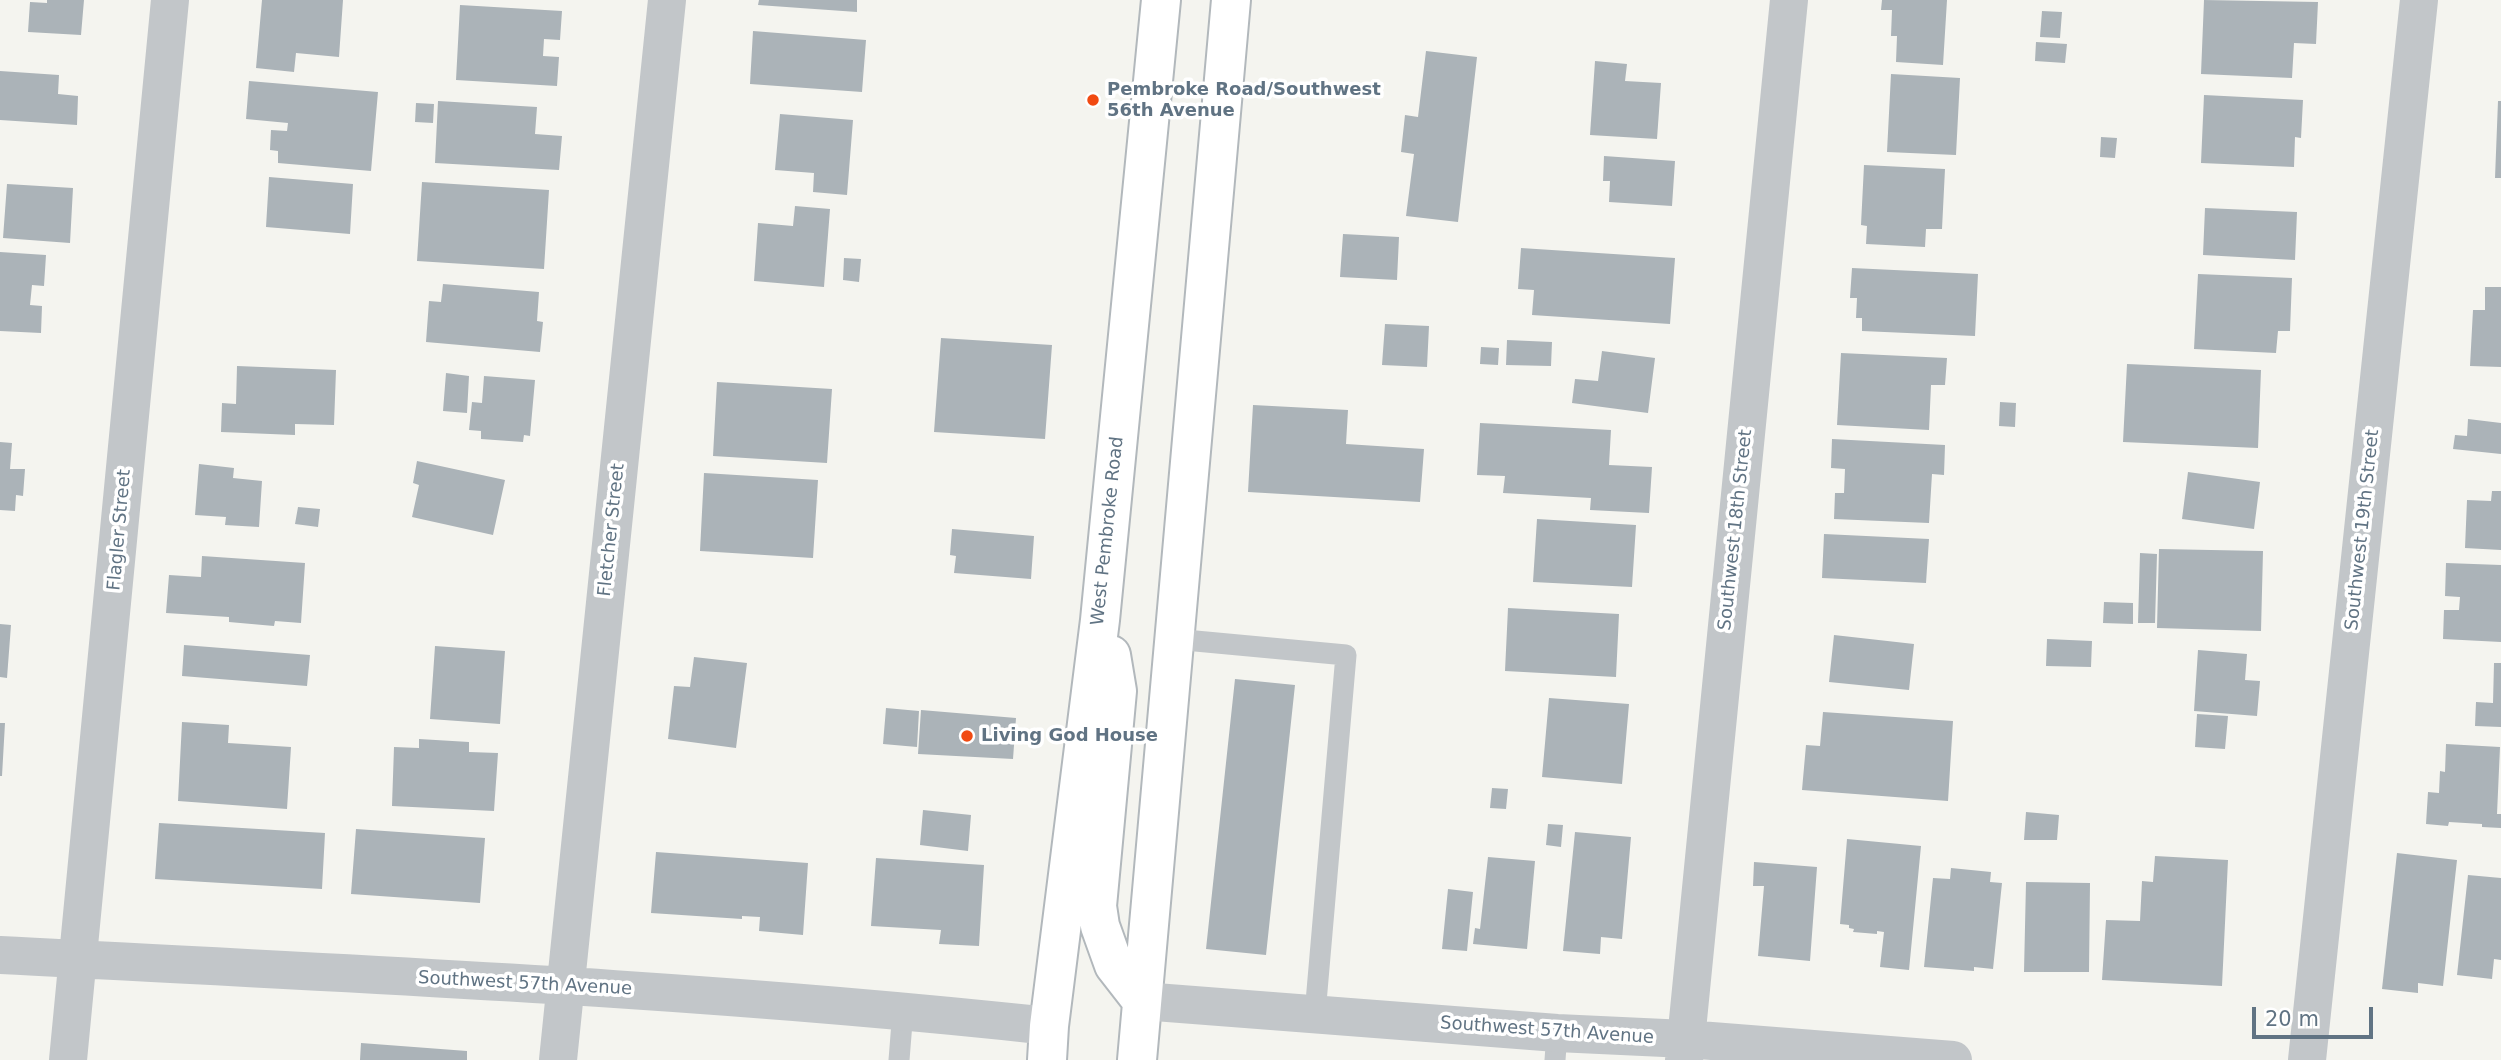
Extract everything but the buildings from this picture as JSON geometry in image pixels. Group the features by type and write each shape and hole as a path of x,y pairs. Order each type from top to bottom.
{"main road":[{"name":"West Pembroke Road","path":"1048,1043 1100,620 1161,0"},
{"path":"1137,1060 1231,0"},
{"path":"1100,620 1109,648 1117,691 1097,906 1100,926 1114,965 1142,1001"},
{"path":"1048,1043 1073,1060"}],"street":[{"name":"Flagler Street","path":"68,1060 170,0"},
{"name":"Fletcher Street","path":"558,1060 667,0"},
{"name":"Southwest 18th Street","path":"1685,1050 1789,0"},
{"name":"Southwest 19th Street","path":"2306,1060 2419,0"},
{"name":"Southwest 57th Avenue","path":"0,954 565,986 903,1010 1048,1043"},
{"name":"Southwest 57th Avenue","path":"1142,1001 1315,1014 1556,1046 1953,1060"}],"lane":[{"path":"1174,639 1346,655 1315,1014"},
{"path":"899,1060 903,1010"}],"place":[{"name":"Pembroke Road/Southwest 56th Avenue","path":"1093,100"},
{"name":"Living God House","path":"967,736"}]}
